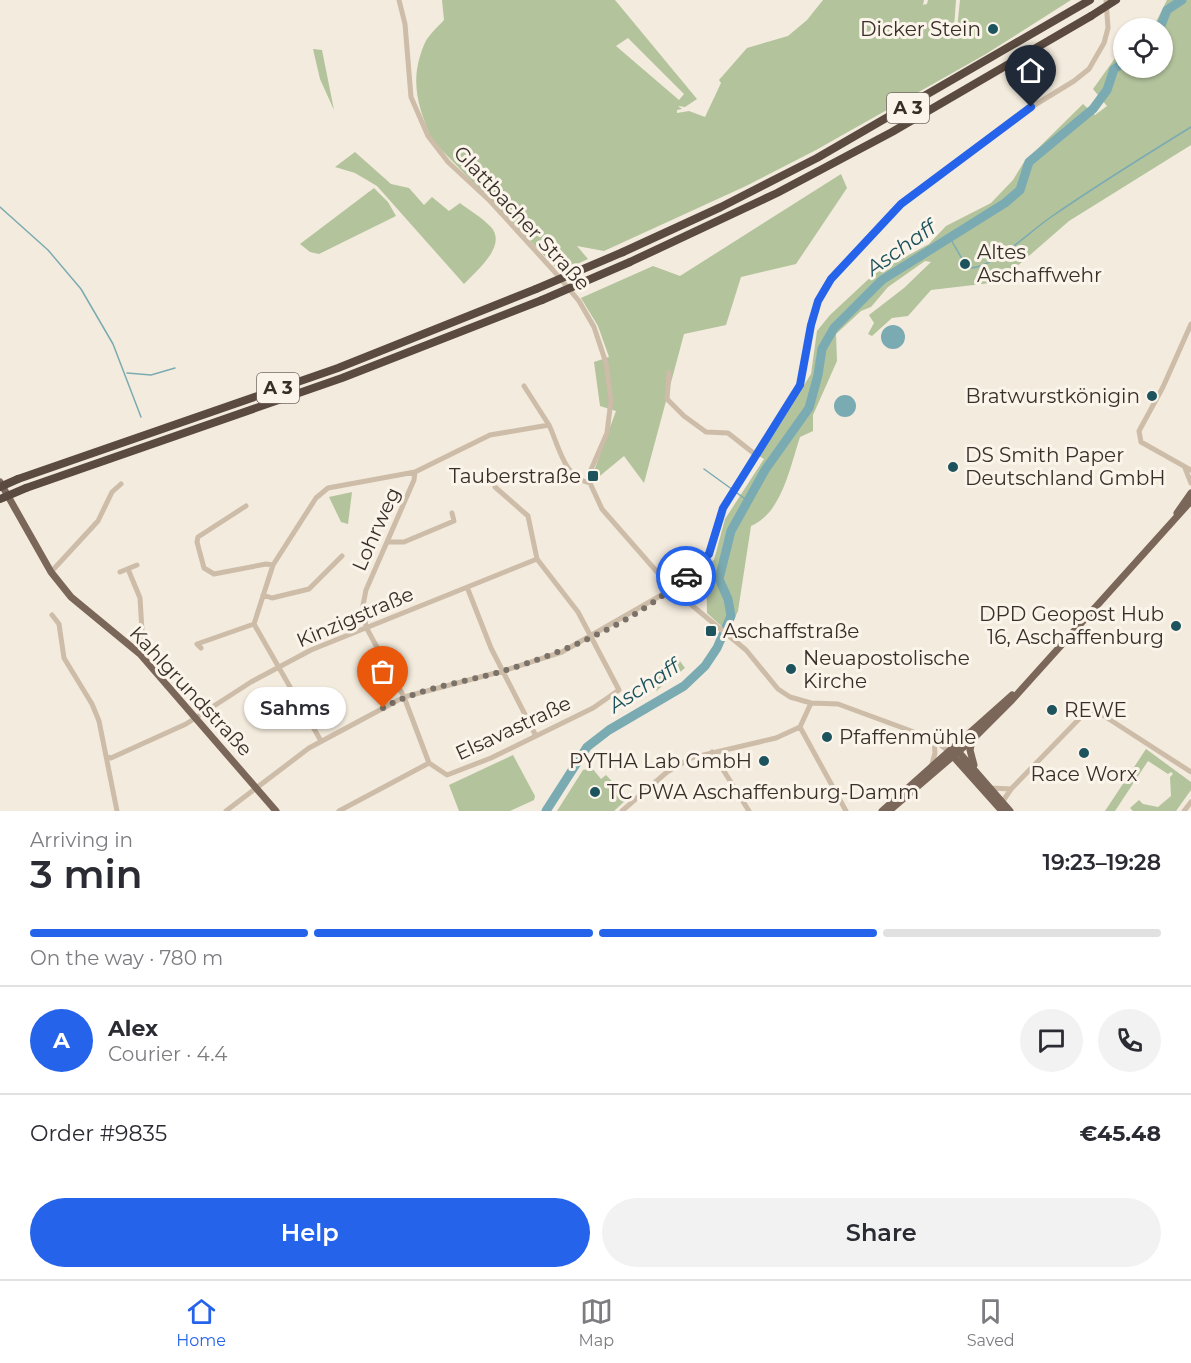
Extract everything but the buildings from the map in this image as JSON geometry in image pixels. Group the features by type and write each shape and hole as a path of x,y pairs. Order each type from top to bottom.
{"highway":[{"name":"A 3","path":"0,486 338,368 623,252 722,207 827,153 1089,0"},
{"name":"A 3","path":"0,499 342,378 542,300 630,262 777,193 892,132 1116,0"}],"main road":[{"name":"Kahlgrundstraße","path":"0,482 51,572 71,597 140,654 276,811"},
{"path":"1152,546 1191,493"},
{"path":"889,811 973,739 1030,681 1188,508 1191,501"},
{"path":"882,811 950,748 1030,681"},
{"path":"973,739 970,755 976,770"},
{"path":"950,748 1002,811"},
{"path":"956,754 976,770 1010,811"}],"street":[{"name":"Glattbacher Straße","path":"399,0 405,24 411,97 428,136 448,162 490,201 553,270 579,301 594,327 606,363 612,400 607,433 591,464 590,483"},
{"path":"226,811 321,741 404,697 503,671 562,652 672,589 709,554 720,516 800,385 811,325 818,301 831,279 901,204 1015,117 1074,81 1089,69 1100,54 1106,36 1106,0"},
{"path":"1191,324 1163,387 1139,431 1141,442 1191,470"},
{"path":"669,373 667,399 684,416 706,432 728,433 756,454"},
{"path":"524,386 549,425 569,469 581,481 590,483 602,509 672,589 746,650 778,689 790,697 811,703 838,704 950,748"},
{"path":"321,741 254,624 273,565 316,498 328,488 415,472 497,432 549,425"},
{"path":"1184,466 1191,464"},
{"path":"1184,466 1191,483"},
{"name":"Lohrweg","path":"415,472 414,480 389,542 366,590 363,605 366,627 404,697 429,763"},
{"path":"51,572 98,521 112,492 121,484"},
{"path":"495,487 528,516 537,559 564,592 592,636"},
{"path":"246,506 198,537 197,542 204,568 214,574 266,564 273,565"},
{"path":"389,542 404,542 454,521 452,513"},
{"path":"263,595 272,598 309,589 342,556"},
{"name":"Kinzigstraße","path":"107,758 164,736 277,666 366,627 537,559"},
{"path":"120,572 137,565"},
{"path":"128,569 140,598 143,638 140,654"},
{"path":"467,587 503,671 536,736"},
{"path":"52,615 59,624 64,658 92,704 99,721 107,758 108,778 117,811"},
{"path":"197,643 254,624"},
{"name":"Elsavastraße","path":"429,763 447,775 491,758 593,708 619,690 592,636"},
{"path":"622,811 667,771 691,758 766,741 800,727 811,703"},
{"path":"1003,801 1011,789 1081,717 1091,712 1098,712 1191,772"},
{"path":"800,727 846,811"},
{"path":"931,739 935,753 932,764"},
{"path":"712,752 749,811"},
{"path":"339,811 429,763"},
{"path":"992,788 1011,789"},
{"path":"1184,811 1191,802"}],"green space":[{"path":"442,0 615,0 697,99 685,107 678,106 682,109 677,110 677,113 689,111 705,117 721,83 719,80 747,48 788,36 807,20 823,0 924,0 923,5 927,4 928,0 956,0 954,28 957,29 960,0 1071,0 986,54 816,150 746,186 604,251 577,246 588,259 560,272 432,140 419,105 417,70 425,42 444,20","holes":["628,38 684,94 679,100 616,46"]},
{"path":"1167,0 1191,0 1191,145 1069,221 999,282 931,290 908,316 892,318 872,336 868,334 874,323 869,315 904,288 931,262 925,261 888,287 871,307 861,311 836,334 837,361 813,415 813,431 800,437 783,488 770,511 762,520 751,526 738,611 728,632 707,613 706,564 714,560 725,519 764,459 759,456 811,374 817,331 830,315 874,274 929,244 946,226 991,203 1013,180 1024,162 1083,104 1095,115 1107,106 1093,89 1113,61 1113,78 1173,78 1173,18 1158,18"},
{"path":"313,49 322,50 334,110 320,79"},
{"path":"355,152 391,184 409,188 424,205 432,197 449,211 460,203 490,226 495,233 496,241 493,249 483,265 464,284 377,186 355,173 335,167"},
{"path":"841,174 847,188 796,264 741,277 726,325 684,334 644,483 624,456 595,480 594,471 616,411 600,406 594,362 609,357 598,326 581,298 653,266 680,276"},
{"path":"374,188 388,202 396,216 319,254 310,252 300,244"},
{"path":"352,492 348,524 341,522 329,497"},
{"path":"677,657 685,668 656,691 648,680"},
{"path":"1146,749 1191,782 1191,790 1176,811 1133,811 1130,808 1139,800 1143,804 1158,807 1171,796 1170,777 1173,774 1171,772 1168,774 1148,761 1115,811 1105,811"},
{"path":"513,755 535,796 534,800 510,811 459,811 449,785"},
{"name":"TC PWA Aschaffenburg-Damm","path":"592,768 601,779 606,775 628,798 614,811 557,811 583,770"}],"water":[{"path":"893,325 898,326 904,332 904,342 898,348 893,349 888,348 882,342 881,337 882,332 888,326"},
{"path":"845,395 853,398 856,406 853,414 845,417 837,414 834,406 837,398"}],"waterway":[{"name":"Aschaff","path":"1164,18 1167,10 1182,0"},
{"name":"Aschaff","path":"546,811 587,747 609,730 684,686 705,666 717,648 731,616 728,599 719,579 731,531 765,470 809,408 822,349 834,328 882,280 1005,203 1020,190 1029,162 1093,109 1107,90 1113,72"},
{"path":"950,238 965,264 971,268 981,266 1001,255 1068,205 1191,127"},
{"path":"0,207 48,250 81,289 113,344 141,417"},
{"path":"127,373 151,375 175,368"},
{"path":"704,469 733,490"},
{"path":"737,493 748,501"}],"way so far":[{"path":"383,708 404,697 503,671 562,652 653,602 686,576"}],"place":[{"name":"Dicker Stein","path":"993,29"},
{"name":"Altes Aschaffwehr","path":"965,264"},
{"name":"Bratwurstkönigin","path":"1152,396"},
{"name":"DS Smith Paper Deutschland GmbH","path":"953,467"},
{"name":"Tauberstraße","path":"593,476"},
{"name":"DPD Geopost Hub 16, Aschaffenburg","path":"1176,626"},
{"name":"Aschaffstraße","path":"711,631"},
{"name":"Neuapostolische Kirche","path":"791,669"},
{"name":"Sahms","path":"383,708"},
{"name":"REWE","path":"1052,710"},
{"name":"Pfaffenmühle","path":"827,737"},
{"name":"Race Worx","path":"1084,753"},
{"name":"PYTHA Lab GmbH","path":"764,761"},
{"name":"TC PWA Aschaffenburg-Damm","path":"595,792"}],"route":[{"path":"686,576 709,554 723,508 800,385 811,325 818,301 831,279 901,204 1031,107"}]}
